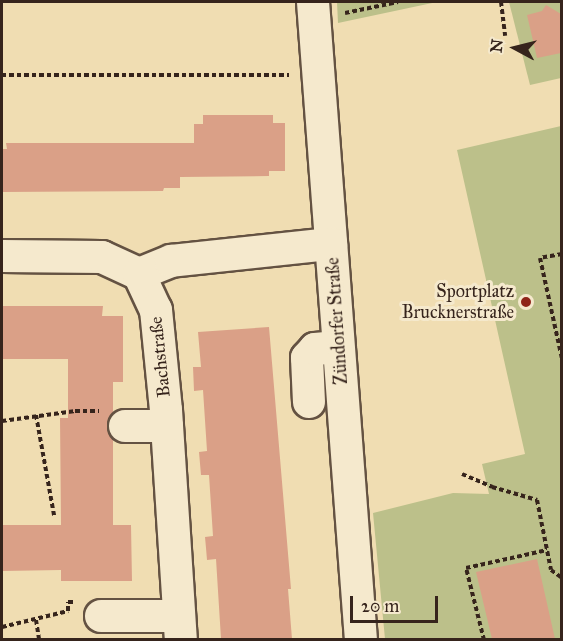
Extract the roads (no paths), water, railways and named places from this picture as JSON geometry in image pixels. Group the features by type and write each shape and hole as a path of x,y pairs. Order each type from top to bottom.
{"street":[{"name":"Zündorfer Straße","path":"314,11 361,639"},
{"path":"2,256 102,257 139,274 171,261 331,244"},
{"name":"Bachstraße","path":"139,274 156,310 167,426 180,627"},
{"path":"309,402 307,358 315,349 338,347"},
{"path":"117,418 167,426"},
{"path":"101,616 180,627"}],"place":[{"name":"Sportplatz Brucknerstraße","path":"526,302"}]}
